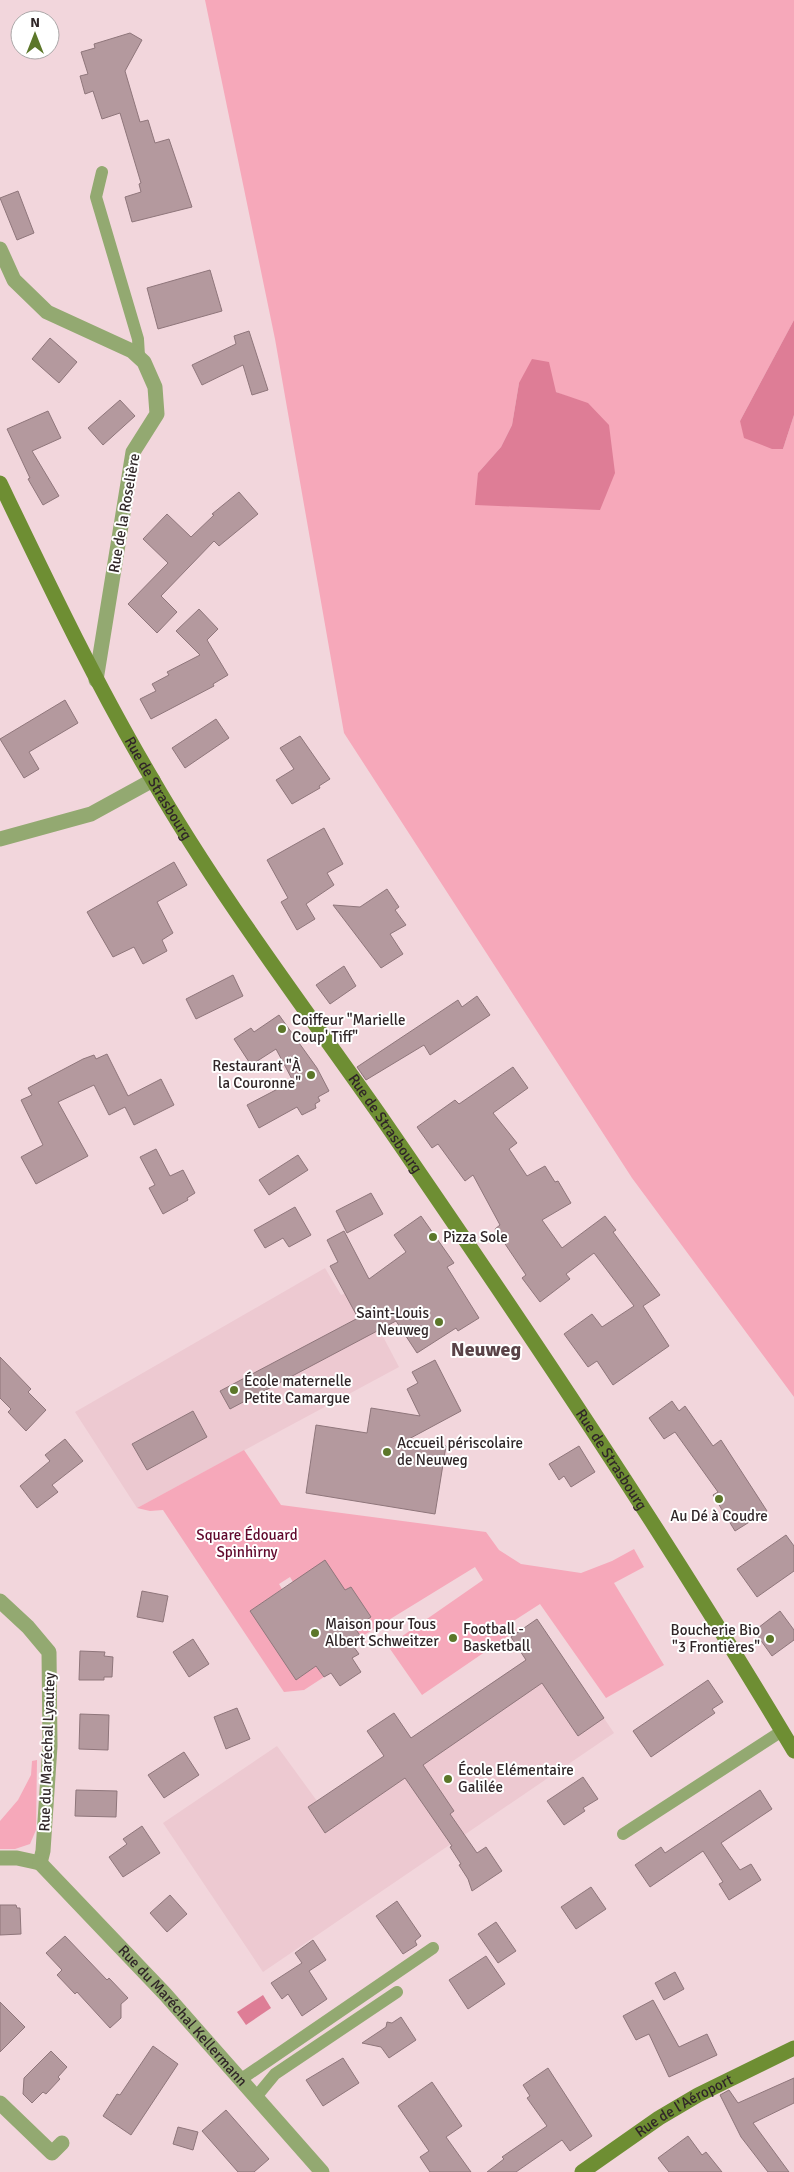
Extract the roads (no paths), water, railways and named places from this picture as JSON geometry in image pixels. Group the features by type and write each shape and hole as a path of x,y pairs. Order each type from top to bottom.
{"main road":[{"name":"Rue de Strasbourg","path":"0,483 96,680 152,780 196,850 312,1023 377,1111 564,1386 645,1510 794,1751"},
{"name":"Rue de l'Aéroport","path":"582,2172 698,2095 794,2048"}],"street":[{"path":"0,250 14,280 47,312 139,356"},
{"name":"Rue de la Roselière","path":"96,680 134,452 157,414 155,387 151,374 139,356"},
{"path":"0,839 91,814 152,780"},
{"name":"Rue du Maréchal Lyautey","path":"0,1601 28,1627 49,1652 50,1746 43,1851 40,1863"},
{"path":"0,1858 17,1858 40,1863"},
{"name":"Rue du Maréchal Kellermann","path":"40,1863 165,1994 322,2172"},
{"path":"0,2103 52,2153 62,2143"}],"lane":[{"name":"Rue de la Roselière","path":"102,172 96,197 138,339 139,356"},
{"path":"623,1834 782,1731"},
{"path":"240,2080 433,1948"},
{"path":"256,2097 275,2074 398,1992"}],"place":[{"name":"Coiffeur \"Marielle Coup' Tiff\"","path":"282,1029"},
{"name":"Restaurant \"À la Couronne\"","path":"311,1075"},
{"name":"Pizza Sole","path":"433,1237"},
{"name":"Saint-Louis Neuweg","path":"439,1322"},
{"name":"École maternelle Petite Camargue","path":"234,1390"},
{"name":"Accueil périscolaire de Neuweg","path":"387,1452"},
{"name":"Au Dé à Coudre","path":"719,1499"},
{"name":"Maison pour Tous Albert Schweitzer","path":"315,1633"},
{"name":"Football - Basketball","path":"453,1638"},
{"name":"Boucherie Bio \"3 Frontières\"","path":"770,1639"},
{"name":"École Elémentaire Galilée","path":"448,1779"}],"district":[{"name":"Neuweg","path":"486,1349"}],"park label":[{"name":"Square Édouard Spinhirny","path":"247,1544"}]}
